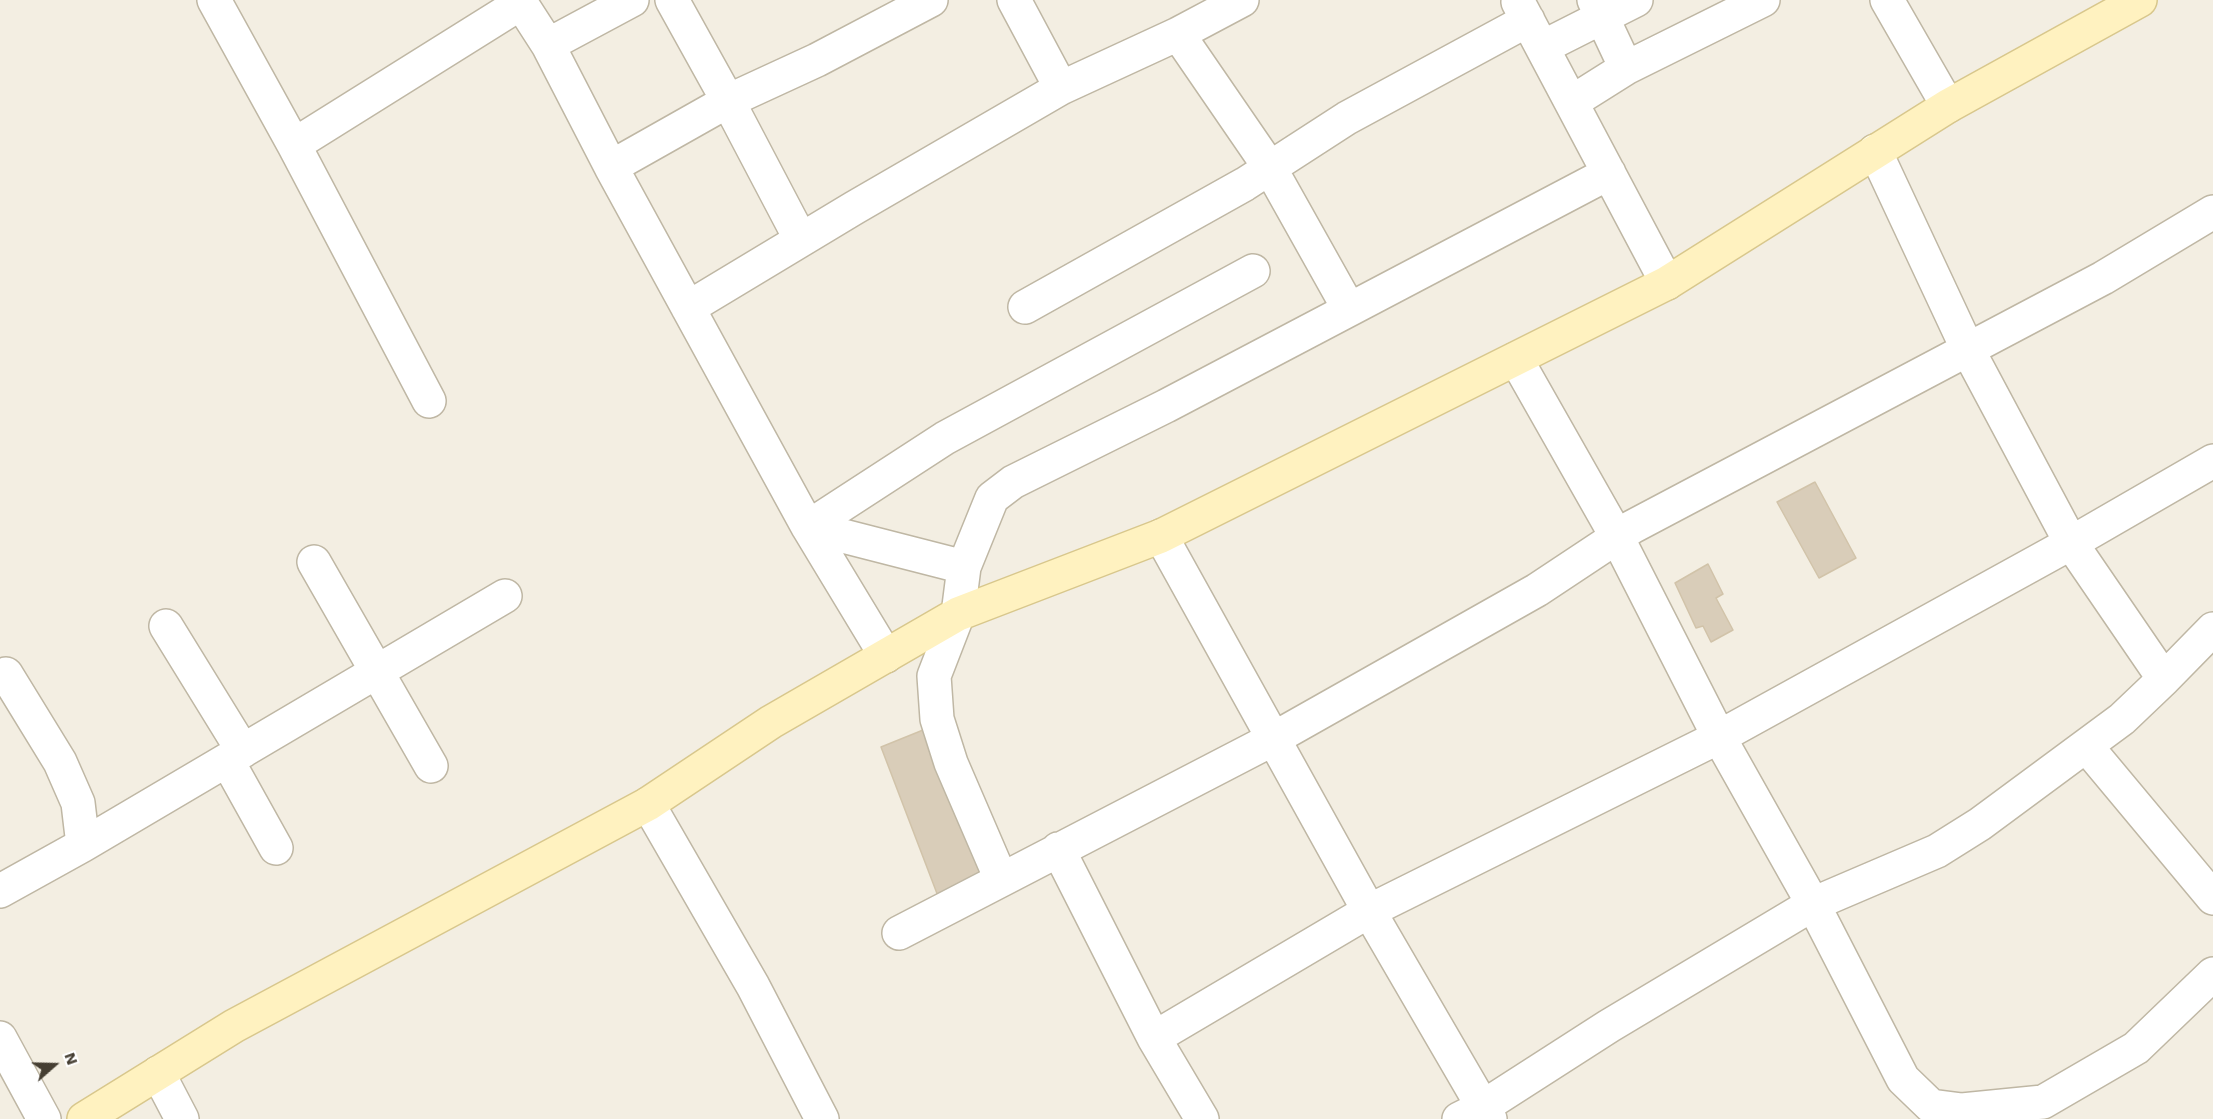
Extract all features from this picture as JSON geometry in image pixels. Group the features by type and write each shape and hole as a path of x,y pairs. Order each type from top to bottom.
{"main road":[{"path":"84,1119 234,1026 648,804 771,722 958,614 1161,536 1666,282 1948,106 2140,0"}],"street":[{"path":"214,0 429,401"},
{"path":"548,45 632,0"},
{"path":"672,0 801,240"},
{"path":"611,166 728,102 817,60 931,0"},
{"path":"1014,0 1061,88"},
{"path":"688,308 1061,88 1178,34 1242,0"},
{"path":"1025,307 1245,184 1347,118 1529,22 1636,0"},
{"path":"1572,102 1626,68 1763,0"},
{"path":"1887,0 1948,106"},
{"path":"294,146 520,2 548,45 611,166 808,527 886,656"},
{"path":"1598,9 1626,68"},
{"path":"1529,22 1666,282"},
{"path":"1178,34 1270,168 1349,309"},
{"path":"1875,151 1968,350 2071,543 2164,680"},
{"path":"1001,879 951,763 938,719 934,676 958,614 964,567 992,498 1013,482 1166,406 1609,173"},
{"path":"899,933 1273,739 1537,590 1632,527 2103,278 2213,212"},
{"path":"808,527 945,438 1253,271"},
{"path":"1516,359 1617,537 1719,737 1813,904 1903,1079 1924,1113 1962,1110 2047,1110 2136,1048 2213,974"},
{"path":"1154,1038 1369,911 1719,737 2071,543 2213,460"},
{"path":"808,527 964,567"},
{"path":"1161,536 1369,911 1477,1115 1609,1026 1813,904 1937,851 1980,824 2122,719 2164,680 2213,629"},
{"path":"314,562 432,766"},
{"path":"0,891 83,845 505,596"},
{"path":"166,626 235,756 276,848"},
{"path":"6,674 60,762 78,803 83,845"},
{"path":"2087,747 2213,898"},
{"path":"648,804 753,986 822,1119"},
{"path":"1058,849 1154,1038 1202,1119"},
{"path":"0,1038 44,1119"},
{"path":"158,1074 182,1119"}],"building":[{"path":"1815,482 1856,558 1819,578 1777,502"},
{"path":"1708,564 1723,594 1716,598 1733,630 1711,642 1703,626 1696,628 1675,583"},
{"path":"933,726 988,882 941,904 881,747"}]}
